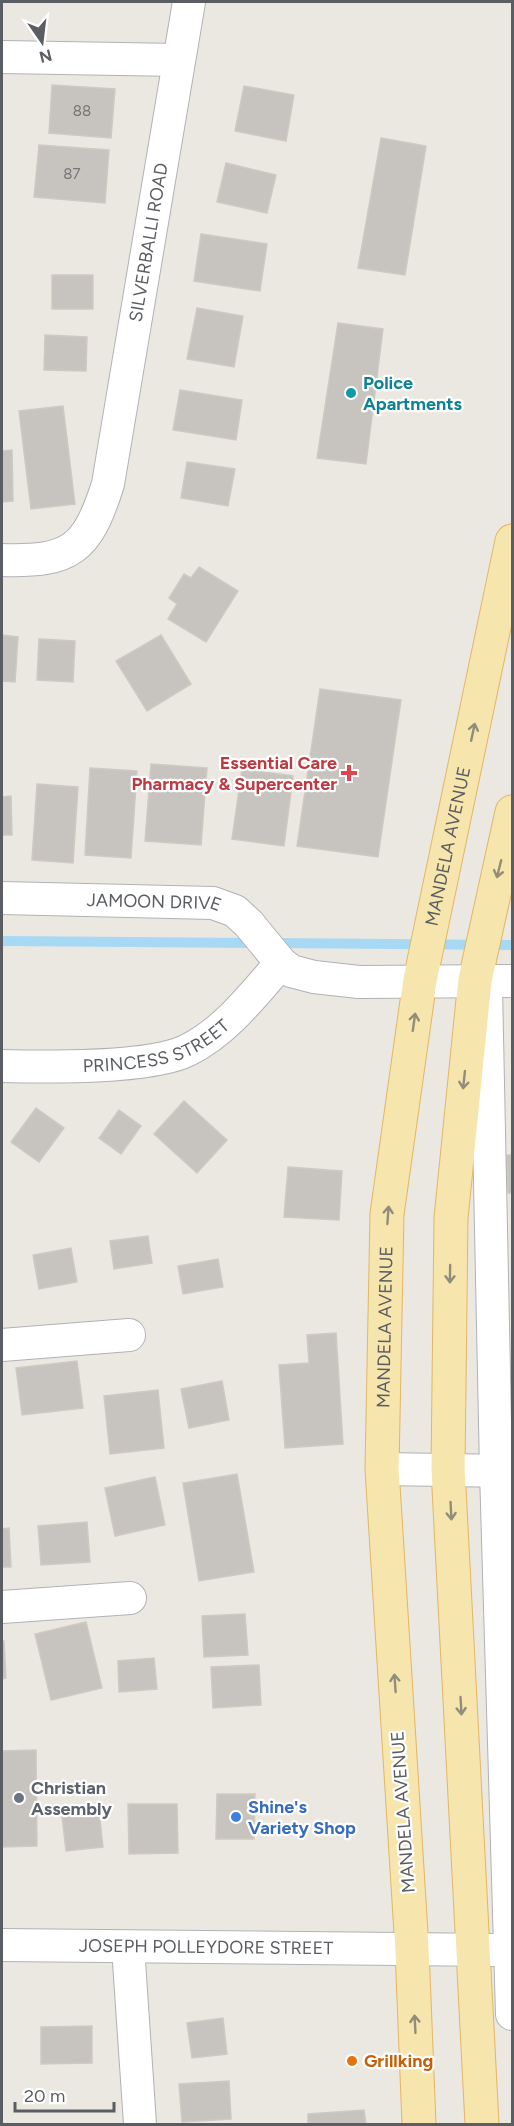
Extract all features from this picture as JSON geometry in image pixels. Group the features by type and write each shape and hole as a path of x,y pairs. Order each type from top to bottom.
{"main road":[{"name":"MANDELA AVENUE","path":"419,2124 412,1949 382,1469 387,1214 426,955 513,541"},
{"path":"482,2124 475,1950 448,1469 451,1218 487,968 513,812"}],"street":[{"name":"SILVERBALLI ROAD","path":"2,560 27,561 62,556 88,535 96,521 108,484 189,2"},
{"path":"2,57 179,60"},
{"name":"JAMOON DRIVE","path":"2,898 213,903 235,911 249,924 277,959 291,971 314,977 359,982 426,955 487,968"},
{"name":"PRINCESS STREET","path":"2,1066 138,1062 186,1051 232,1018 277,959"},
{"path":"487,968 504,1471 513,2014"},
{"path":"2,1345 129,1335"},
{"path":"382,1469 504,1471"},
{"path":"2,1607 130,1598"},
{"name":"JOSEPH POLLEYDORE STREET","path":"2,1946 475,1950"},
{"path":"128,1947 140,2124"},
{"path":"475,1950 511,1951"}],"building":[{"path":"52,85 115,89 111,138 49,133"},
{"path":"244,86 294,95 286,141 235,131"},
{"path":"381,138 426,146 405,275 358,268"},
{"path":"39,145 109,150 105,203 34,197"},
{"path":"226,163 276,175 267,213 217,202"},
{"path":"201,234 267,244 260,291 194,281"},
{"path":"52,275 93,275 93,309 52,309"},
{"path":"197,308 243,316 234,367 187,359"},
{"name":"Police Apartments","path":"338,323 383,329 366,464 317,458"},
{"path":"45,335 87,337 86,371 44,370"},
{"path":"180,390 242,400 236,440 173,430"},
{"path":"63,406 75,504 31,509 19,411"},
{"path":"12,450 13,501 2,502 2,451"},
{"path":"187,462 235,469 228,506 181,498"},
{"path":"199,567 238,591 206,642 168,619 177,604 169,598 184,574 191,578"},
{"path":"2,635 18,637 15,682 2,681"},
{"path":"161,635 191,684 147,711 116,661"},
{"path":"39,639 75,641 73,682 37,680"},
{"name":"Essential Care Pharmacy & Supercenter","path":"320,689 401,700 378,857 297,846"},
{"path":"151,764 207,768 201,845 145,841"},
{"path":"90,768 137,771 131,858 85,855"},
{"path":"242,769 293,776 284,846 232,839"},
{"path":"37,784 78,787 73,863 32,860"},
{"path":"11,796 12,835 2,835 2,797"},
{"path":"184,1101 227,1140 197,1173 154,1134"},
{"path":"36,1108 64,1128 39,1162 11,1142"},
{"path":"119,1110 141,1126 121,1154 99,1138"},
{"path":"506,1155 512,1155 512,1193 508,1193"},
{"path":"288,1167 342,1171 339,1220 284,1217"},
{"path":"148,1236 152,1263 114,1269 110,1241"},
{"path":"71,1248 77,1282 39,1289 33,1255"},
{"path":"218,1259 223,1287 183,1294 178,1266"},
{"path":"336,1333 343,1444 285,1448 279,1365 309,1363 307,1335"},
{"path":"77,1361 83,1408 22,1415 16,1368"},
{"path":"222,1381 229,1420 189,1428 181,1389"},
{"path":"158,1390 164,1448 110,1454 104,1396"},
{"path":"237,1474 254,1572 199,1581 183,1483"},
{"path":"155,1477 165,1525 115,1536 105,1488"},
{"path":"87,1522 90,1562 41,1565 38,1526"},
{"path":"9,1528 11,1567 2,1567 2,1529"},
{"path":"245,1614 248,1655 204,1657 202,1616"},
{"path":"86,1622 102,1688 51,1700 35,1634"},
{"path":"2,1641 4,1641 6,1678 2,1679"},
{"path":"154,1658 157,1689 119,1692 118,1661"},
{"path":"259,1665 261,1705 213,1708 211,1667"},
{"name":"Christian Assembly","path":"36,1750 37,1846 2,1847 2,1751"},
{"name":"Shine's Variety Shop","path":"217,1794 255,1794 254,1839 216,1839"},
{"path":"128,1804 177,1804 178,1853 129,1854"},
{"path":"99,1811 103,1847 66,1851 62,1816"},
{"path":"223,2018 227,2054 192,2058 187,2023"},
{"path":"92,2026 92,2063 41,2064 41,2027"},
{"path":"229,2081 231,2119 182,2122 179,2084"},
{"path":"364,2110 366,2124 308,2124 308,2114"}],"waterway":[{"path":"2,941 257,943"},
{"path":"273,943 512,945"}],"place":[{"name":"Police Apartments","path":"351,393"},
{"name":"Essential Care Pharmacy & Supercenter","path":"349,773"},
{"name":"Christian Assembly","path":"19,1798"},
{"name":"Shine's Variety Shop","path":"236,1817"},
{"name":"Grillking","path":"352,2061"}]}
